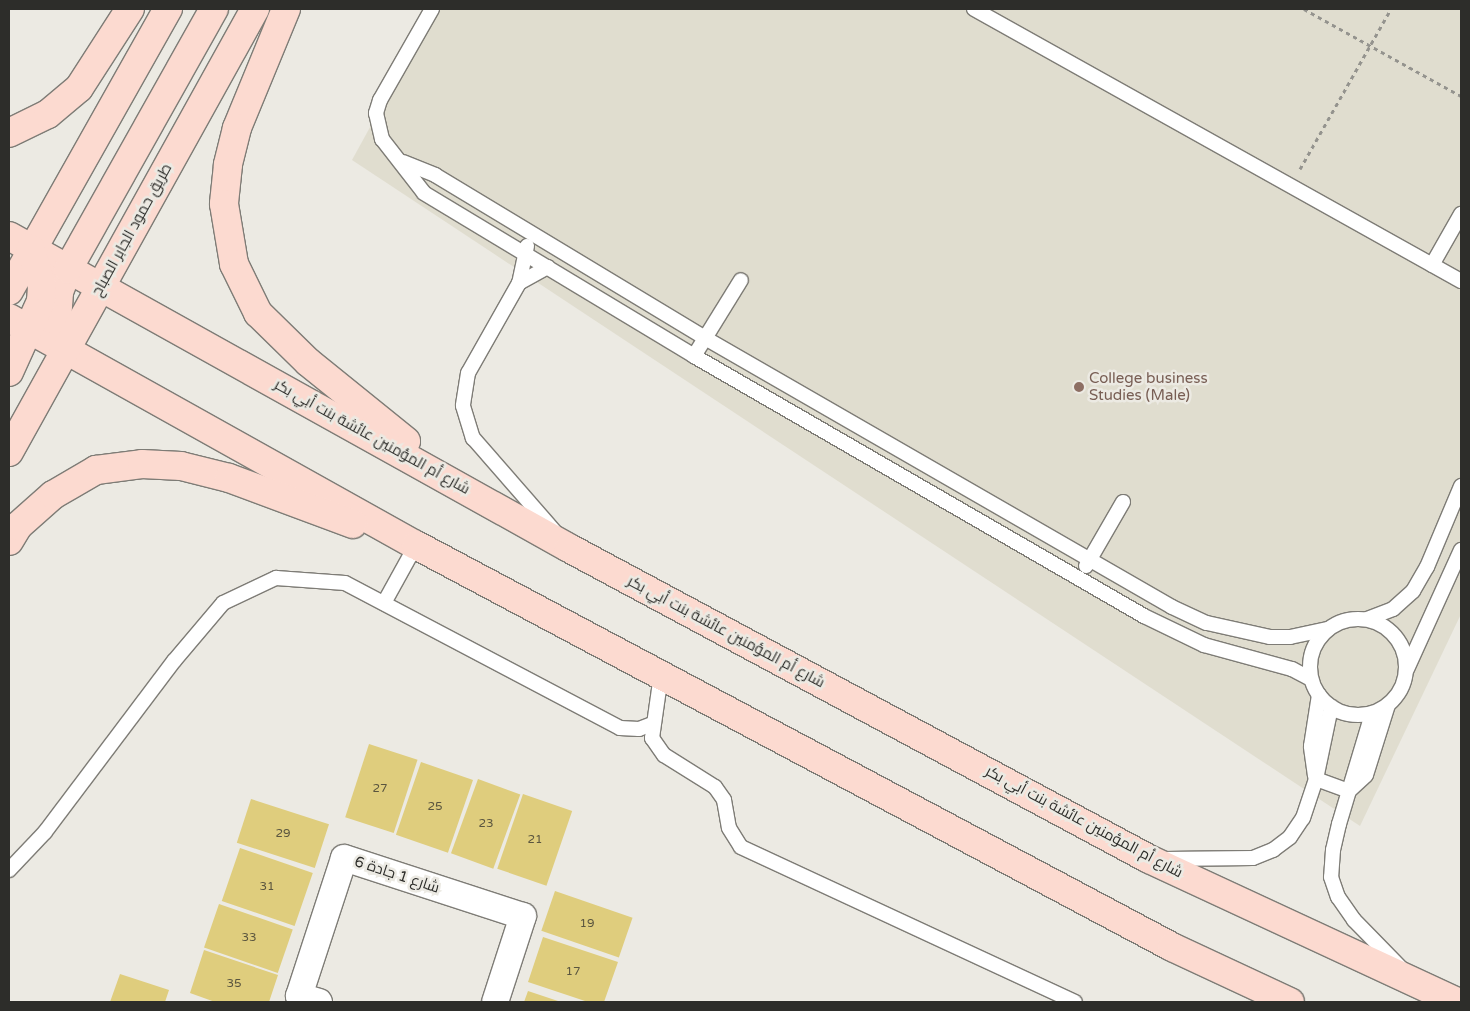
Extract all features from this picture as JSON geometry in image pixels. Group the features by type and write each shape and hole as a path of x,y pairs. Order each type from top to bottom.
{"main road":[{"path":"9,133 48,114 79,88 130,9"},
{"path":"9,291 20,242 168,9"},
{"path":"66,350 57,321 59,292 68,269 214,9"},
{"name":"طريق حمود الجابر الصباح","path":"9,452 255,9"},
{"path":"286,9 237,128 228,165 224,204 234,264 258,313 308,362 462,486"},
{"path":"9,372 19,324 41,301 42,286 20,242"},
{"name":"شارع أم المؤمنين عائشة بنت أبي بكر","path":"20,242 462,486 569,548 1149,859 1457,1002"},
{"path":"19,324 416,545 1172,947 1290,1002"},
{"path":"9,541 18,526 53,496 96,470 142,464 181,466 229,478 322,514 416,545"}],"street":[{"name":"شارع 1 جادة 6","path":"319,1002 299,996 344,858 523,916 495,1002"}],"lane":[{"path":"432,9 380,100 376,113 382,139 403,162 415,184 424,193 694,356 1174,632 1204,645 1292,669 1311,678"},
{"path":"974,9 1461,281"},
{"path":"403,162 436,175 705,338 1172,607 1207,623 1270,637 1290,637 1328,629 1340,622 1367,619 1393,609 1413,591 1427,567 1461,486"},
{"path":"1432,265 1461,214"},
{"path":"527,230 526,254 519,283 468,373 464,389 464,414 473,438 569,548"},
{"path":"519,283 548,267"},
{"path":"694,356 741,280"},
{"path":"1080,577 1123,502"},
{"path":"384,603 416,545"},
{"path":"1328,629 1312,651 1311,678 1319,695 1330,706 1350,715 1372,714 1388,706 1398,696 1407,670 1461,550"},
{"path":"9,870 45,832 174,661 223,603 276,578 345,583 620,728 639,729 652,724"},
{"path":"1367,619 1392,632 1406,656 1407,670"},
{"path":"661,675 652,724 652,738 664,755 715,787 724,800 729,828 742,847 1075,1002"},
{"path":"1316,779 1311,746 1319,695"},
{"path":"1149,859 1230,860 1252,858 1273,850 1290,837 1303,818 1316,779 1330,706"},
{"path":"1349,792 1366,775 1388,706"},
{"path":"1372,714 1332,850 1331,877 1338,897 1354,920 1418,984"},
{"path":"1316,779 1349,792"}],"path":[{"path":"1304,9 1461,96"},
{"path":"1291,186 1391,9"}],"shaded area":[{"name":"College business Studies (Male)","path":"435,9 1461,9 1461,614 1360,826 352,160"}],"building":[{"path":"369,744 418,760 394,833 345,817"},
{"path":"421,762 473,780 448,853 396,835"},
{"path":"478,779 520,794 493,869 451,853"},
{"path":"523,794 572,811 546,886 497,869"},
{"path":"251,799 329,824 315,868 237,843"},
{"path":"240,848 313,873 295,926 222,901"},
{"path":"555,891 633,918 619,957 541,931"},
{"path":"219,904 293,929 278,973 204,947"},
{"path":"543,937 618,962 604,1002 588,1002 528,982"},
{"path":"204,950 278,975 269,1002 215,1002 190,993"},
{"path":"120,974 169,990 165,1002 110,1002"},
{"path":"528,991 561,1002 524,1002"}],"place":[{"name":"College business Studies (Male)","path":"1079,387"}]}
